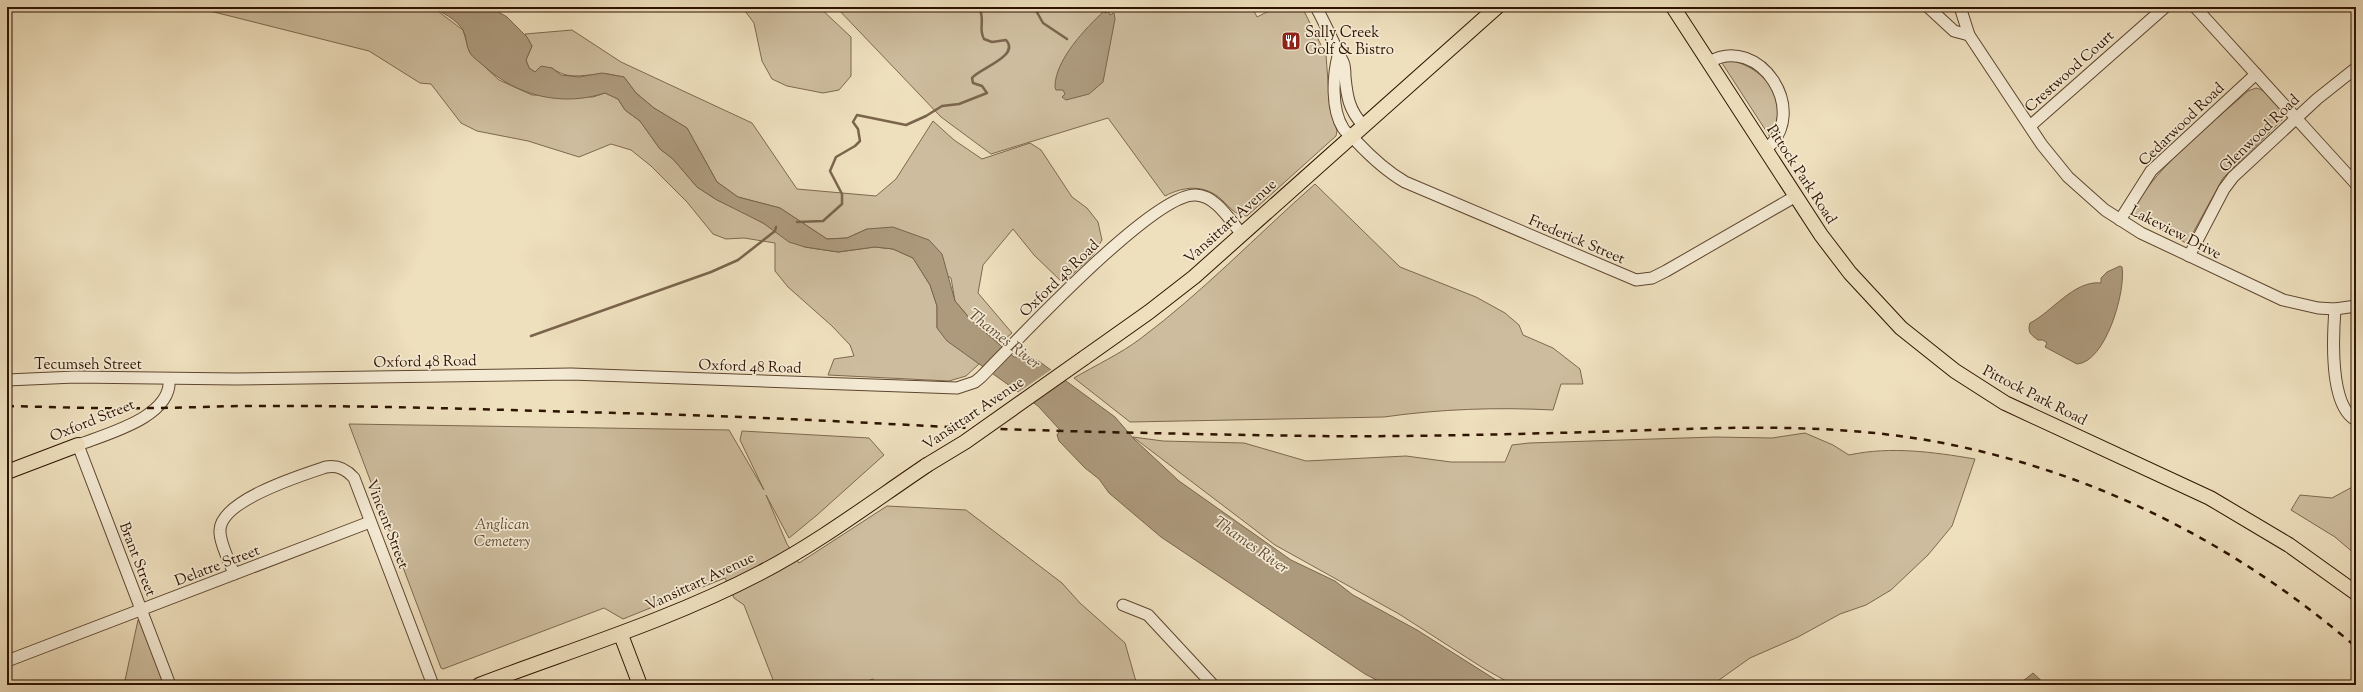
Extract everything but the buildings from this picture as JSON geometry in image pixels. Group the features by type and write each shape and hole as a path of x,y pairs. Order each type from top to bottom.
{"main road":[{"name":"Vansittart Avenue","path":"479,685 621,635 760,573 806,547 927,465 965,442 1160,304 1194,277 1241,233 1497,7"},
{"name":"Pittock Park Road","path":"1673,7 1830,247 1867,293 1901,328 1955,371 1992,395 2039,420 2171,479 2240,514 2290,545 2356,593"},
{"name":"Oxford Street","path":"7,472 78,445"},
{"path":"621,635 640,685"}],"street":[{"path":"1316,7 1332,36 1338,56 1344,63 1348,103 1353,115 1363,125"},
{"path":"1928,7 1954,31 1969,35"},
{"name":"Lakeview Drive","path":"1960,7 1969,35 2030,126 2068,177 2120,220 2141,233 2283,300 2305,306 2335,309 2356,306"},
{"name":"Crestwood Court","path":"2030,126 2165,7"},
{"path":"2195,7 2356,184"},
{"name":"Frederick Street","path":"1338,56 1334,71 1337,110 1343,128 1391,174 1404,181 1640,280 1652,278 1666,271 1796,196"},
{"path":"1709,62 1721,56 1739,57 1760,67 1773,80 1783,103 1783,120 1777,139 1766,150"},
{"name":"Glenwood Road","path":"2189,256 2224,189 2233,177 2337,81 2356,68"},
{"name":"Cedarwood Road","path":"2120,220 2151,171 2256,74"},
{"name":"Oxford 48 Road","path":"169,379 572,374 957,388 975,382 981,377 1108,251 1164,207 1182,197 1196,195 1206,197 1215,203 1241,233"},
{"path":"2335,309 2337,385 2346,412 2356,420"},
{"name":"Tecumseh Street","path":"7,380 75,377 169,379"},
{"name":"Oxford Street","path":"78,445 137,422 148,415 164,398 170,388 169,379"},
{"name":"Brant Street","path":"78,445 170,685"},
{"name":"Vincent Street","path":"234,574 220,528 228,515 237,505 251,496 311,472 336,466 350,474 433,685"},
{"name":"Delatre Street","path":"7,661 370,522"},
{"path":"1123,605 1148,616 1213,685"}],"green space":[{"path":"194,7 435,9 463,30 470,53 499,80 532,95 593,97 605,93 618,99 625,110 640,121 660,149 673,159 697,187 717,200 740,210 805,247 838,252 875,247 893,249 913,258 930,285 937,306 937,328 979,364 966,376 949,381 828,375 834,359 854,356 850,345 832,326 788,287 775,271 775,243 744,238 726,239 713,234 687,202 651,166 631,150 611,144 579,157 528,141 477,131 461,123 431,84 420,83 369,51"},
{"path":"742,7 819,7 851,37 851,76 839,90 823,93 787,86 772,79 762,61 754,23"},
{"path":"836,7 1252,7 1257,17 1277,7 1302,7 1326,55 1330,109 1337,131 1336,136 1247,216 1236,213 1215,195 1202,189 1194,188 1180,190 1165,196 1108,118 991,154 941,117"},
{"path":"572,30 621,62 752,123 797,189 876,196 896,179 933,121 954,140 982,159 1030,143 1041,150 1072,197 1087,208 1098,222 1102,240 1093,255 1063,283 1034,255 1013,229 983,265 978,293 1012,333 999,344 971,320 955,301 951,278 867,229 847,238 827,239 780,208 738,197 717,182 687,128 654,108 636,93 624,77 609,74 575,76 558,72 552,68 535,72 529,68 526,60 532,46 525,34"},
{"path":"1729,60 1743,64 1754,70 1772,88 1778,111 1776,124 1770,137 1722,63"},
{"path":"2256,88 2270,96 2278,106 2282,120 2223,178 2188,242 2186,243 2133,215 2139,201 2165,167 2201,132 2248,91"},
{"path":"1315,184 1400,267 1476,297 1505,313 1519,325 1523,335 1553,348 1580,369 1583,384 1561,384 1553,410 1468,409 1384,417 1130,422 1074,378 1124,350 1163,321 1208,283"},
{"name":"Anglican Cemetery","path":"349,424 729,430 764,490 740,440 742,431 869,438 884,455 789,538 766,495 787,544 799,563 887,506 966,510 1062,583 1080,603 1125,643 1137,685 879,685 873,679 856,685 775,685 744,605 734,598 725,578 623,619 604,608 443,669 441,668"},
{"path":"1805,433 1833,445 1849,455 1865,452 1896,450 1928,452 1975,459 1952,526 1928,555 1891,590 1866,605 1840,614 1798,637 1750,658 1712,685 1513,685 1483,668 1399,614 1275,545 1133,437 1163,441 1244,443 1306,461 1406,456 1451,462 1505,462 1512,445 1529,443 1715,437 1772,438"},
{"path":"2356,485 2356,555 2335,537 2291,510 2300,495 2332,498"},
{"path":"138,620 140,622 165,685 124,685"}],"water":[{"name":"Thames River","path":"431,7 490,7 507,17 527,37 532,46 526,60 529,68 535,72 541,66 552,68 561,75 579,77 602,73 624,77 636,93 654,108 687,128 717,182 738,197 780,208 827,239 847,238 867,229 893,227 929,240 942,254 955,301 971,320 1014,357 1032,358 1040,362 1115,417 1134,439 1179,481 1291,560 1335,581 1353,595 1417,630 1504,685 1386,685 1365,674 1161,537 1109,493 1099,479 1085,468 1059,441 1057,435 1060,430 1038,406 947,341 937,328 937,306 930,285 913,258 893,249 875,247 838,252 805,247 789,242 763,223 717,200 697,187 673,159 660,149 640,121 625,110 618,99 605,93 573,99 557,99 541,96 511,85 471,55 463,30 453,19"},
{"path":"1104,11 1105,13 1108,11 1110,15 1114,13 1115,19 1103,82 1089,94 1066,100 1062,97 1065,94 1063,90 1056,90 1055,87 1056,77 1060,66 1065,56 1080,36"},
{"path":"2120,266 2122,267 2121,292 2112,324 2097,351 2087,360 2077,364 2045,347 2047,343 2043,340 2038,340 2029,331 2030,323 2072,291 2091,283 2101,283 2101,278 2107,272"},
{"path":"2033,673 2046,685 2018,685"}],"pier":[{"path":"1052,369 1066,380 1032,404 1016,394"}],"waterway":[{"path":"797,222 823,221 842,204 842,194 830,171 836,157 855,146 860,141 858,129 853,122 857,115 906,125 926,116 942,106 959,104 987,93 982,86 973,83 972,78 1003,57 1008,51 1009,46 1006,40 992,42 984,39 982,35 981,7"},
{"path":"1034,7 1043,23 1067,39"},
{"path":"531,336 711,272 738,260 775,231 776,227"}],"railway":[{"path":"7,406 116,408 249,406 402,407 695,415 1039,430 1311,436 1468,435 1710,428 1794,428 1878,433 1962,447 2016,461 2070,478 2121,499 2171,522 2220,549 2267,579 2356,647"}],"place":[{"name":"Sally Creek Golf & Bistro","path":"1291,41"}]}
